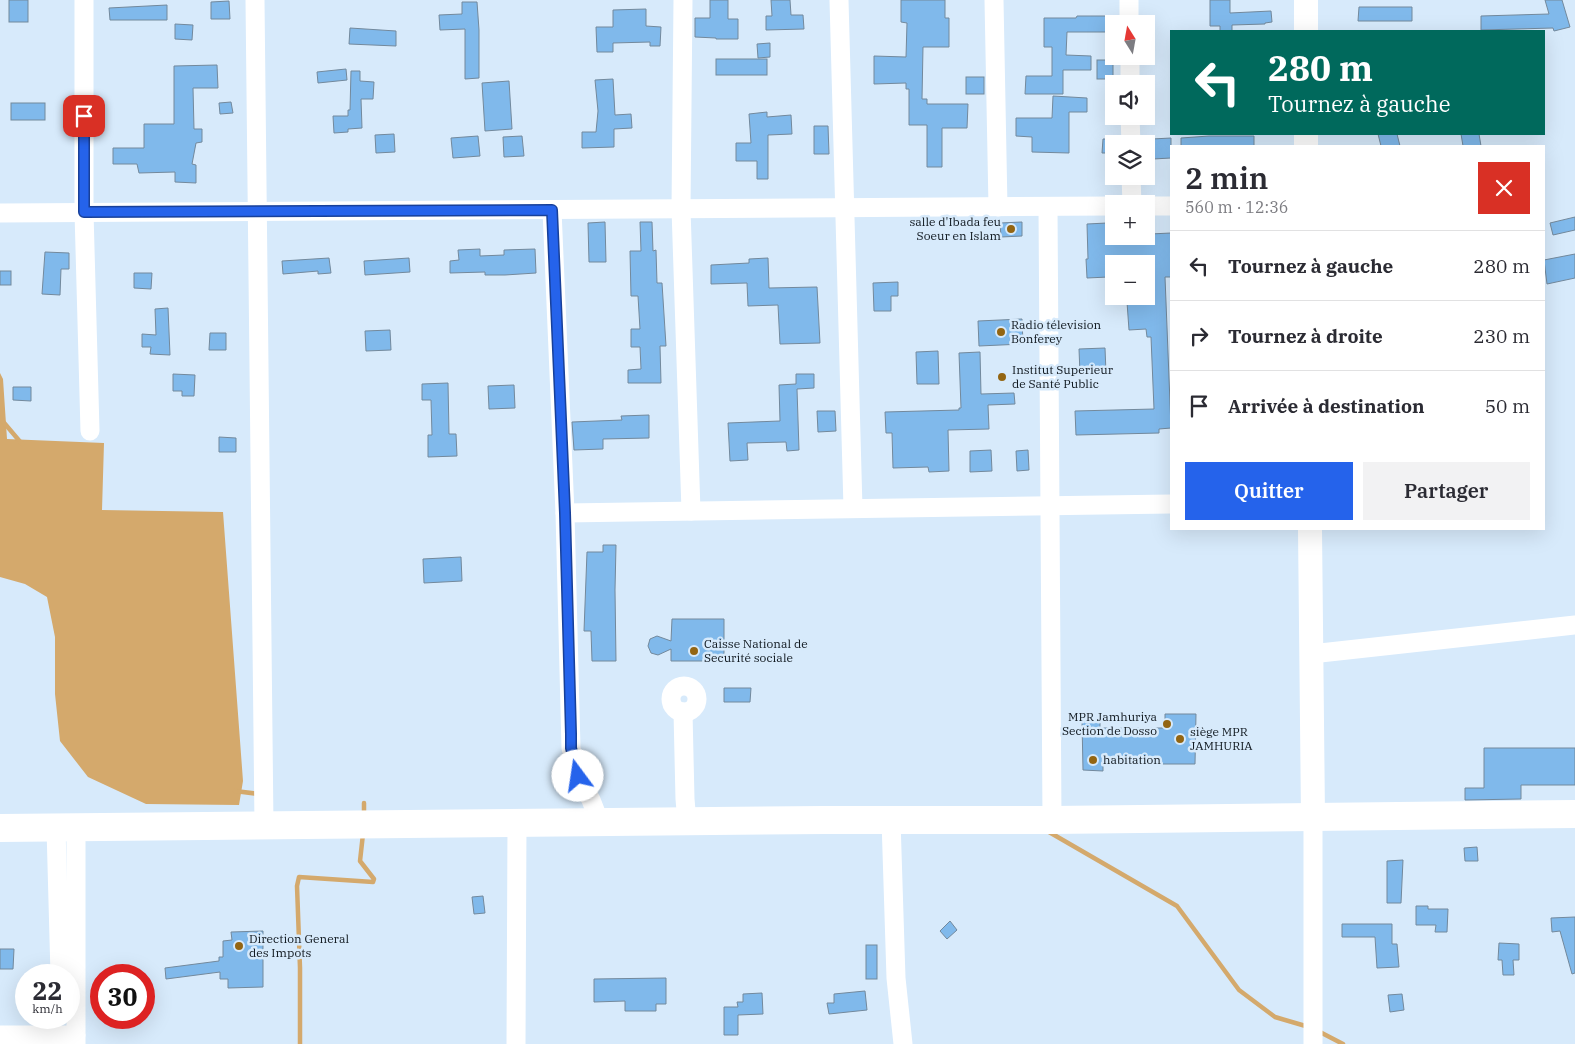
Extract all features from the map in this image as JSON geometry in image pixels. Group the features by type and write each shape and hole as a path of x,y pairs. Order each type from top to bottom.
{"highway":[{"path":"0,828 66,828 264,814 600,823 1575,814"}],"main road":[{"path":"1306,0 1306,30"},
{"path":"1310,530 1313,817"}],"street":[{"path":"84,0 84,212 90,431"},
{"path":"255,0 264,814"},
{"path":"683,0 682,209 691,511"},
{"path":"839,0 853,508"},
{"path":"994,0 998,207"},
{"path":"1129,0 1129,15"},
{"path":"0,213 1105,206"},
{"path":"1155,206 1170,206"},
{"path":"1048,207 1052,820"},
{"path":"552,210 565,513 571,748 578,776 591,800 600,823"},
{"path":"565,513 1170,504"},
{"path":"1311,654 1575,625"},
{"path":"683,712 687,822"},
{"path":"1313,817 1313,1044"},
{"path":"891,820 896,978 903,1044"},
{"path":"516,1044 517,822"},
{"path":"60,964 66,828"},
{"path":"0,1035 67,1035 66,828"}],"shaded area":[{"path":"0,373 3,379 7,439 104,443 102,510 223,512 243,781 239,805 146,804 88,777 60,741 55,694 55,637 47,597 25,584 0,577"}],"building":[{"path":"9,0 28,0 28,22 9,22"},
{"path":"710,0 728,0 728,19 738,19 738,39 695,37 695,18 710,18"},
{"path":"771,0 790,0 791,15 803,15 804,29 766,30 766,16 772,16"},
{"path":"901,0 945,0 945,18 949,18 949,47 923,47 922,99 927,99 927,104 968,104 967,128 942,128 942,167 927,167 927,125 909,125 909,89 906,89 906,83 874,84 874,56 906,57 907,23 901,22"},
{"path":"1210,0 1230,0 1230,13 1271,11 1272,22 1265,24 1232,25 1232,30 1220,30 1220,26 1210,26"},
{"path":"1545,0 1562,0 1570,27 1554,31 1553,28 1481,30 1481,16 1549,14"},
{"path":"229,1 230,19 211,19 211,2"},
{"path":"462,2 477,2 479,78 465,79 465,29 440,30 439,15 462,14"},
{"path":"167,5 167,20 110,20 109,8"},
{"path":"1359,7 1412,7 1412,21 1358,21"},
{"path":"646,9 646,26 661,27 660,46 650,46 650,42 613,43 613,52 597,52 596,27 613,27 613,10"},
{"path":"1077,16 1105,16 1105,32 1067,32 1066,55 1091,56 1091,70 1063,70 1063,94 1025,94 1026,76 1052,76 1052,47 1044,47 1044,18 1076,18"},
{"path":"175,24 193,25 192,40 175,39"},
{"path":"350,28 396,31 396,46 349,44"},
{"path":"770,43 770,57 758,58 757,44"},
{"path":"716,59 767,59 767,75 716,75"},
{"path":"1097,60 1105,60 1105,65 1113,65 1113,75 1105,75 1105,79 1097,79"},
{"path":"217,65 218,88 193,88 194,129 202,129 202,142 196,143 192,164 196,165 196,183 175,182 175,172 139,173 137,164 113,164 113,148 144,148 144,124 174,124 174,66"},
{"path":"346,69 347,80 318,83 317,72"},
{"path":"351,71 360,71 360,81 374,82 373,99 361,99 362,128 334,133 333,116 348,116 348,110 350,110"},
{"path":"966,77 984,77 984,94 966,94"},
{"path":"613,79 615,115 631,114 632,128 614,129 614,147 582,148 582,132 596,132 598,111 595,80"},
{"path":"509,81 512,129 485,131 482,83"},
{"path":"1053,96 1087,98 1087,112 1069,112 1069,153 1032,152 1032,137 1016,136 1016,118 1052,118"},
{"path":"231,102 233,113 220,114 219,103"},
{"path":"11,103 45,103 45,120 11,120"},
{"path":"767,112 767,117 791,115 792,134 768,135 768,179 757,179 757,161 736,161 736,143 751,143 749,114"},
{"path":"814,126 828,126 829,154 814,154"},
{"path":"394,134 395,152 376,153 375,135"},
{"path":"1378,135 1397,135 1400,145 1381,145"},
{"path":"1461,135 1479,135 1481,145 1463,145"},
{"path":"478,136 480,156 453,158 451,138"},
{"path":"522,136 524,156 504,157 503,137"},
{"path":"1254,136 1254,145 1181,145 1181,138"},
{"path":"1171,138 1170,158 1155,159 1155,139"},
{"path":"1103,139 1105,139 1105,153 1102,153"},
{"path":"1575,217 1575,230 1553,235 1550,223"},
{"path":"605,222 606,262 589,262 588,223"},
{"path":"640,222 652,222 653,251 656,250 657,283 662,283 666,346 660,346 661,383 628,383 628,370 641,369 640,347 631,347 631,329 640,329 638,296 631,296 630,251 641,251"},
{"name":"salle d'Ibada feu Soeur en Islam","path":"1022,222 1022,236 1001,237 1000,223"},
{"path":"1105,223 1105,245 1155,245 1155,234 1170,233 1170,277 1165,277 1170,428 1159,429 1159,433 1076,435 1075,411 1154,409 1151,337 1147,337 1146,329 1129,330 1127,305 1155,305 1155,255 1105,255 1105,277 1087,278 1086,259 1088,259 1087,224"},
{"path":"480,249 480,256 504,255 504,250 535,249 536,273 485,275 485,272 450,273 450,261 459,260 458,250"},
{"path":"45,252 69,253 69,269 61,269 60,295 42,294"},
{"path":"1575,254 1575,278 1547,284 1545,260"},
{"path":"329,258 331,273 318,274 318,271 283,274 282,261"},
{"path":"409,258 410,272 365,275 364,261"},
{"path":"768,258 769,288 817,287 820,343 780,344 778,305 748,306 747,283 711,284 711,265 749,263 749,259"},
{"path":"0,271 11,271 11,285 0,285"},
{"path":"134,273 152,273 151,289 134,288"},
{"path":"898,282 898,296 891,296 891,311 874,311 873,283"},
{"path":"168,308 170,355 150,354 151,347 142,347 142,334 156,335 155,309"},
{"name":"Radio télevision Bonferey","path":"1022,319 1023,344 979,346 978,321"},
{"path":"390,330 391,350 366,351 365,331"},
{"path":"210,333 226,333 226,350 209,350"},
{"path":"1105,348 1106,373 1080,374 1079,349"},
{"path":"938,351 939,384 917,384 916,352"},
{"path":"980,352 981,394 1014,393 1015,404 988,405 989,429 948,430 949,471 929,472 928,467 893,468 892,433 886,433 885,412 959,410 961,408 959,353"},
{"path":"173,374 195,375 194,396 182,396 182,391 173,391"},
{"path":"796,374 814,374 814,388 797,389 799,450 787,451 786,442 747,443 748,460 730,461 728,423 780,421 779,385 796,384"},
{"path":"448,383 449,434 456,434 457,456 428,457 428,435 432,435 431,400 422,400 422,384"},
{"path":"514,385 515,408 489,409 488,386"},
{"path":"13,387 31,387 31,401 13,400"},
{"path":"817,411 835,411 836,431 818,432"},
{"path":"649,415 649,438 603,439 603,449 574,450 572,422 622,420 621,416"},
{"path":"219,437 236,438 236,452 219,452"},
{"path":"991,450 992,471 970,472 970,451"},
{"path":"1028,450 1029,470 1017,471 1016,451"},
{"path":"603,545 616,545 616,661 592,661 591,631 584,631 587,552 603,552"},
{"path":"461,557 462,581 424,583 423,559"},
{"path":"672,619 724,619 724,661 671,661 671,649 658,655 651,653 648,646 650,639 657,636 671,641"},
{"path":"724,688 751,688 750,702 724,702"},
{"path":"1165,714 1196,714 1195,764 1103,764 1103,771 1083,770 1082,721 1100,721 1100,728 1165,728"},
{"path":"1484,748 1575,748 1575,785 1521,785 1521,799 1465,800 1465,788 1484,788"},
{"path":"1477,847 1478,861 1465,861 1464,848"},
{"path":"1403,860 1401,903 1387,903 1387,861"},
{"path":"483,896 485,913 474,914 472,897"},
{"path":"1416,906 1428,906 1428,909 1448,909 1447,932 1435,932 1436,925 1416,925"},
{"path":"1575,917 1575,973 1572,974 1560,931 1552,932 1551,918"},
{"path":"950,921 957,930 947,939 940,931"},
{"path":"1342,924 1392,924 1392,944 1397,944 1399,967 1377,968 1375,937 1342,937"},
{"path":"263,931 263,987 228,988 228,979 220,979 220,972 166,979 165,968 219,961 219,957 223,957 223,941 232,940 231,932"},
{"path":"1499,943 1519,944 1519,960 1513,960 1514,975 1503,975 1502,960 1498,960"},
{"path":"866,945 877,945 877,979 866,979"},
{"path":"0,949 14,949 13,969 0,969"},
{"path":"666,978 666,1004 656,1004 656,1011 625,1011 625,1001 594,1002 594,979"},
{"path":"865,991 867,1010 829,1014 827,1003 834,1003 834,994"},
{"path":"762,993 763,1014 738,1015 738,1035 724,1035 724,1007 738,1007 737,1002 743,1002 743,994"},
{"path":"1402,994 1404,1010 1390,1012 1388,995"}],"waterway":[{"path":"0,418 22,444"},
{"path":"235,791 259,794"},
{"path":"364,803 364,817"},
{"path":"1049,832 1177,906 1239,990 1275,1017 1309,1027"},
{"path":"300,1044 297,886 299,877 373,882 374,879 360,861 363,834"},
{"path":"1318,1031 1343,1044"}],"place":[{"name":"salle d'Ibada feu Soeur en Islam","path":"1011,229"},
{"name":"Radio télevision Bonferey","path":"1001,332"},
{"name":"Institut Superieur de Santé Public","path":"1002,377"},
{"name":"Caisse National de Securité sociale","path":"694,651"},
{"name":"MPR Jamhuriya Section de Dosso","path":"1167,724"},
{"name":"siège MPR JAMHURIA","path":"1180,739"},
{"name":"habitation","path":"1093,760"},
{"name":"Direction General des Impots","path":"239,946"}],"route":[{"path":"84,116 84,212 552,210 565,513 571,748 578,776"}]}
